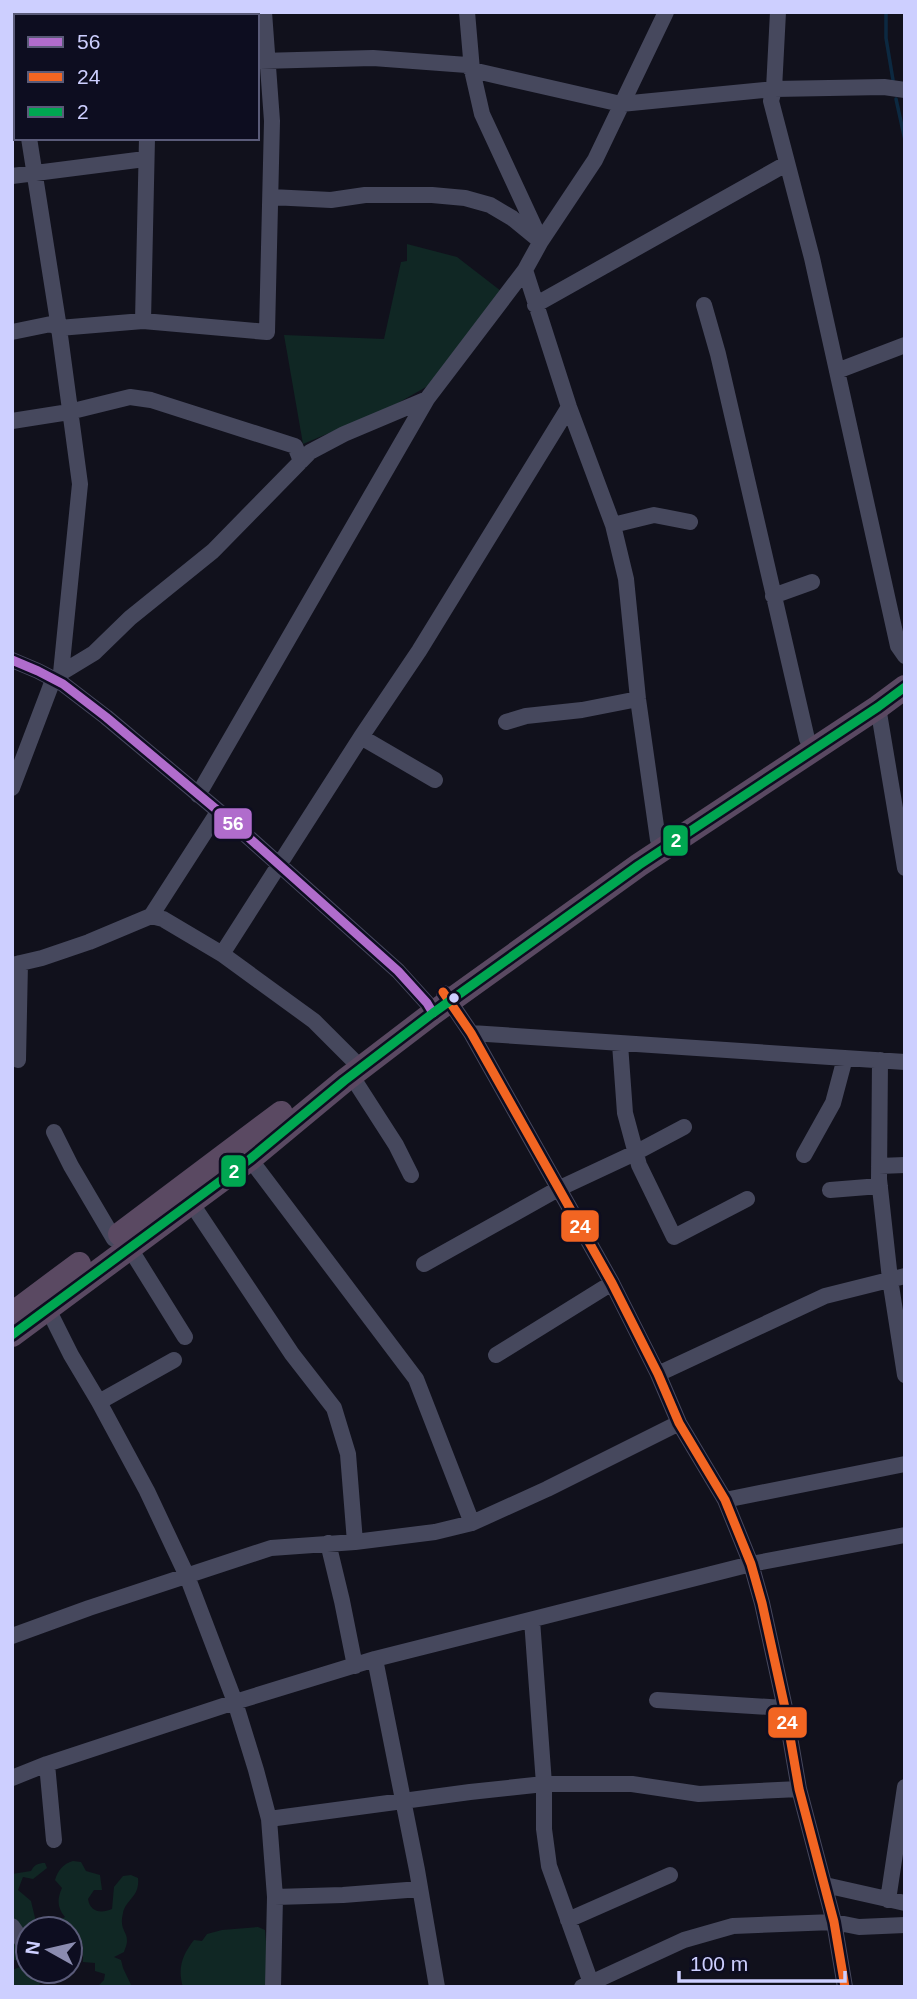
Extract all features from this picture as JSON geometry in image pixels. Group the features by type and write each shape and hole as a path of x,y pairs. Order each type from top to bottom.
{"highway":[{"path":"12,1335 48,1310 122,1243 438,1003 658,840 905,673"},
{"path":"438,1003 905,687"},
{"path":"12,1314 122,1243 191,1204 250,1159 352,1067"}],"street":[{"path":"12,332 51,324 59,328 143,321 267,332 272,121 263,61 264,12"},
{"path":"467,12 472,70 482,114 541,241"},
{"path":"198,795 427,399 525,270 595,160 666,12"},
{"path":"778,12 771,101 813,258 898,646 905,656"},
{"path":"263,61 373,58 446,62 621,104 774,89 884,87 905,90"},
{"path":"12,788 24,751 57,676 80,484 29,140"},
{"path":"143,321 147,140"},
{"path":"12,176 145,159"},
{"path":"535,305 786,164"},
{"path":"271,197 331,200 365,195 432,195 465,198 490,205 541,241"},
{"path":"525,270 569,407 613,525 625,579 638,699 658,840"},
{"path":"704,305 718,354 807,739"},
{"path":"837,371 905,345"},
{"path":"12,421 69,412 124,398 151,400 298,453 317,449 344,434 427,399"},
{"path":"222,954 419,651 569,407"},
{"path":"57,676 94,653 130,618 213,551 298,453"},
{"path":"613,525 654,515 690,522"},
{"path":"773,596 812,582"},
{"path":"12,660 57,676 63,684 281,865 471,1033 612,1283 680,1423 725,1500 751,1564 785,1708 799,1789 834,1922 845,1987"},
{"path":"506,722 526,716 582,710 638,699"},
{"path":"878,706 905,868"},
{"path":"361,737 435,780"},
{"path":"18,1060 16,964 89,942 151,916 218,811"},
{"path":"151,916 163,919 222,954 314,1021 352,1067 411,1175"},
{"path":"471,1033 905,1062"},
{"path":"620,1044 625,1113 635,1153 674,1237 747,1199"},
{"path":"804,1155 833,1103 845,1058"},
{"path":"880,1060 880,1186 897,1277 905,1375"},
{"path":"424,1264 558,1189 684,1127"},
{"path":"54,1132 71,1166 185,1337"},
{"path":"250,1159 416,1379 472,1523"},
{"path":"879,1166 905,1165"},
{"path":"830,1190 880,1186"},
{"path":"191,1204 292,1354 334,1408 348,1454 355,1542"},
{"path":"658,1374 825,1296 897,1277"},
{"path":"496,1355 612,1283"},
{"path":"48,1310 147,1491 187,1576 235,1702 269,1819 275,1897 273,1987"},
{"path":"99,1402 174,1360"},
{"path":"13,1633 271,1548 355,1542 435,1532 472,1523 680,1423"},
{"path":"725,1500 905,1464"},
{"path":"12,1778 235,1702 375,1659 751,1564 905,1535"},
{"path":"328,1543 355,1665"},
{"path":"532,1620 544,1784 544,1829 549,1866 587,1985 684,1940 733,1926 834,1922 859,1927 905,1925"},
{"path":"375,1659 437,1987"},
{"path":"657,1700 785,1708"},
{"path":"47,1765 54,1840"},
{"path":"269,1819 470,1791 544,1784 632,1784 699,1794 799,1789"},
{"path":"825,1885 897,1901 905,1787"},
{"path":"568,1920 670,1875"},
{"path":"275,1897 420,1889"}],"green space":[{"path":"407,244 457,257 501,291 433,383 391,407 303,444 284,335 384,339 401,262 407,261"},
{"path":"81,1862 86,1871 100,1875 102,1890 94,1890 88,1899 91,1907 97,1911 112,1909 114,1887 123,1876 138,1878 137,1890 123,1913 122,1923 127,1937 124,1952 114,1957 121,1960 132,1987 97,1987 104,1980 105,1974 95,1971 95,1963 84,1962 84,1915 64,1915 60,1910 59,1896 62,1888 55,1880 66,1864"},
{"path":"45,1863 47,1868 33,1879 23,1877 18,1890 31,1901 34,1915 14,1915 12,1960 12,1874 31,1871 36,1865"},
{"path":"258,1927 265,1930 270,1987 183,1987 182,1962 194,1940 202,1941 207,1934 222,1930"},
{"path":"14,1969 14,1985 39,1987 12,1987"}],"waterway":[{"path":"886,12 886,38 893,80"},
{"path":"896,99 905,140"}],"transit line":[{"name":"56","path":"12,660 63,684 229,820 398,971 433,1013"},
{"name":"2","path":"12,1335 250,1159 344,1081 433,1013 639,865 905,687"},
{"name":"24","path":"443,992 471,1033 612,1283 658,1374 679,1423 725,1500 751,1564 785,1708 799,1789 834,1922 845,1987"}]}
